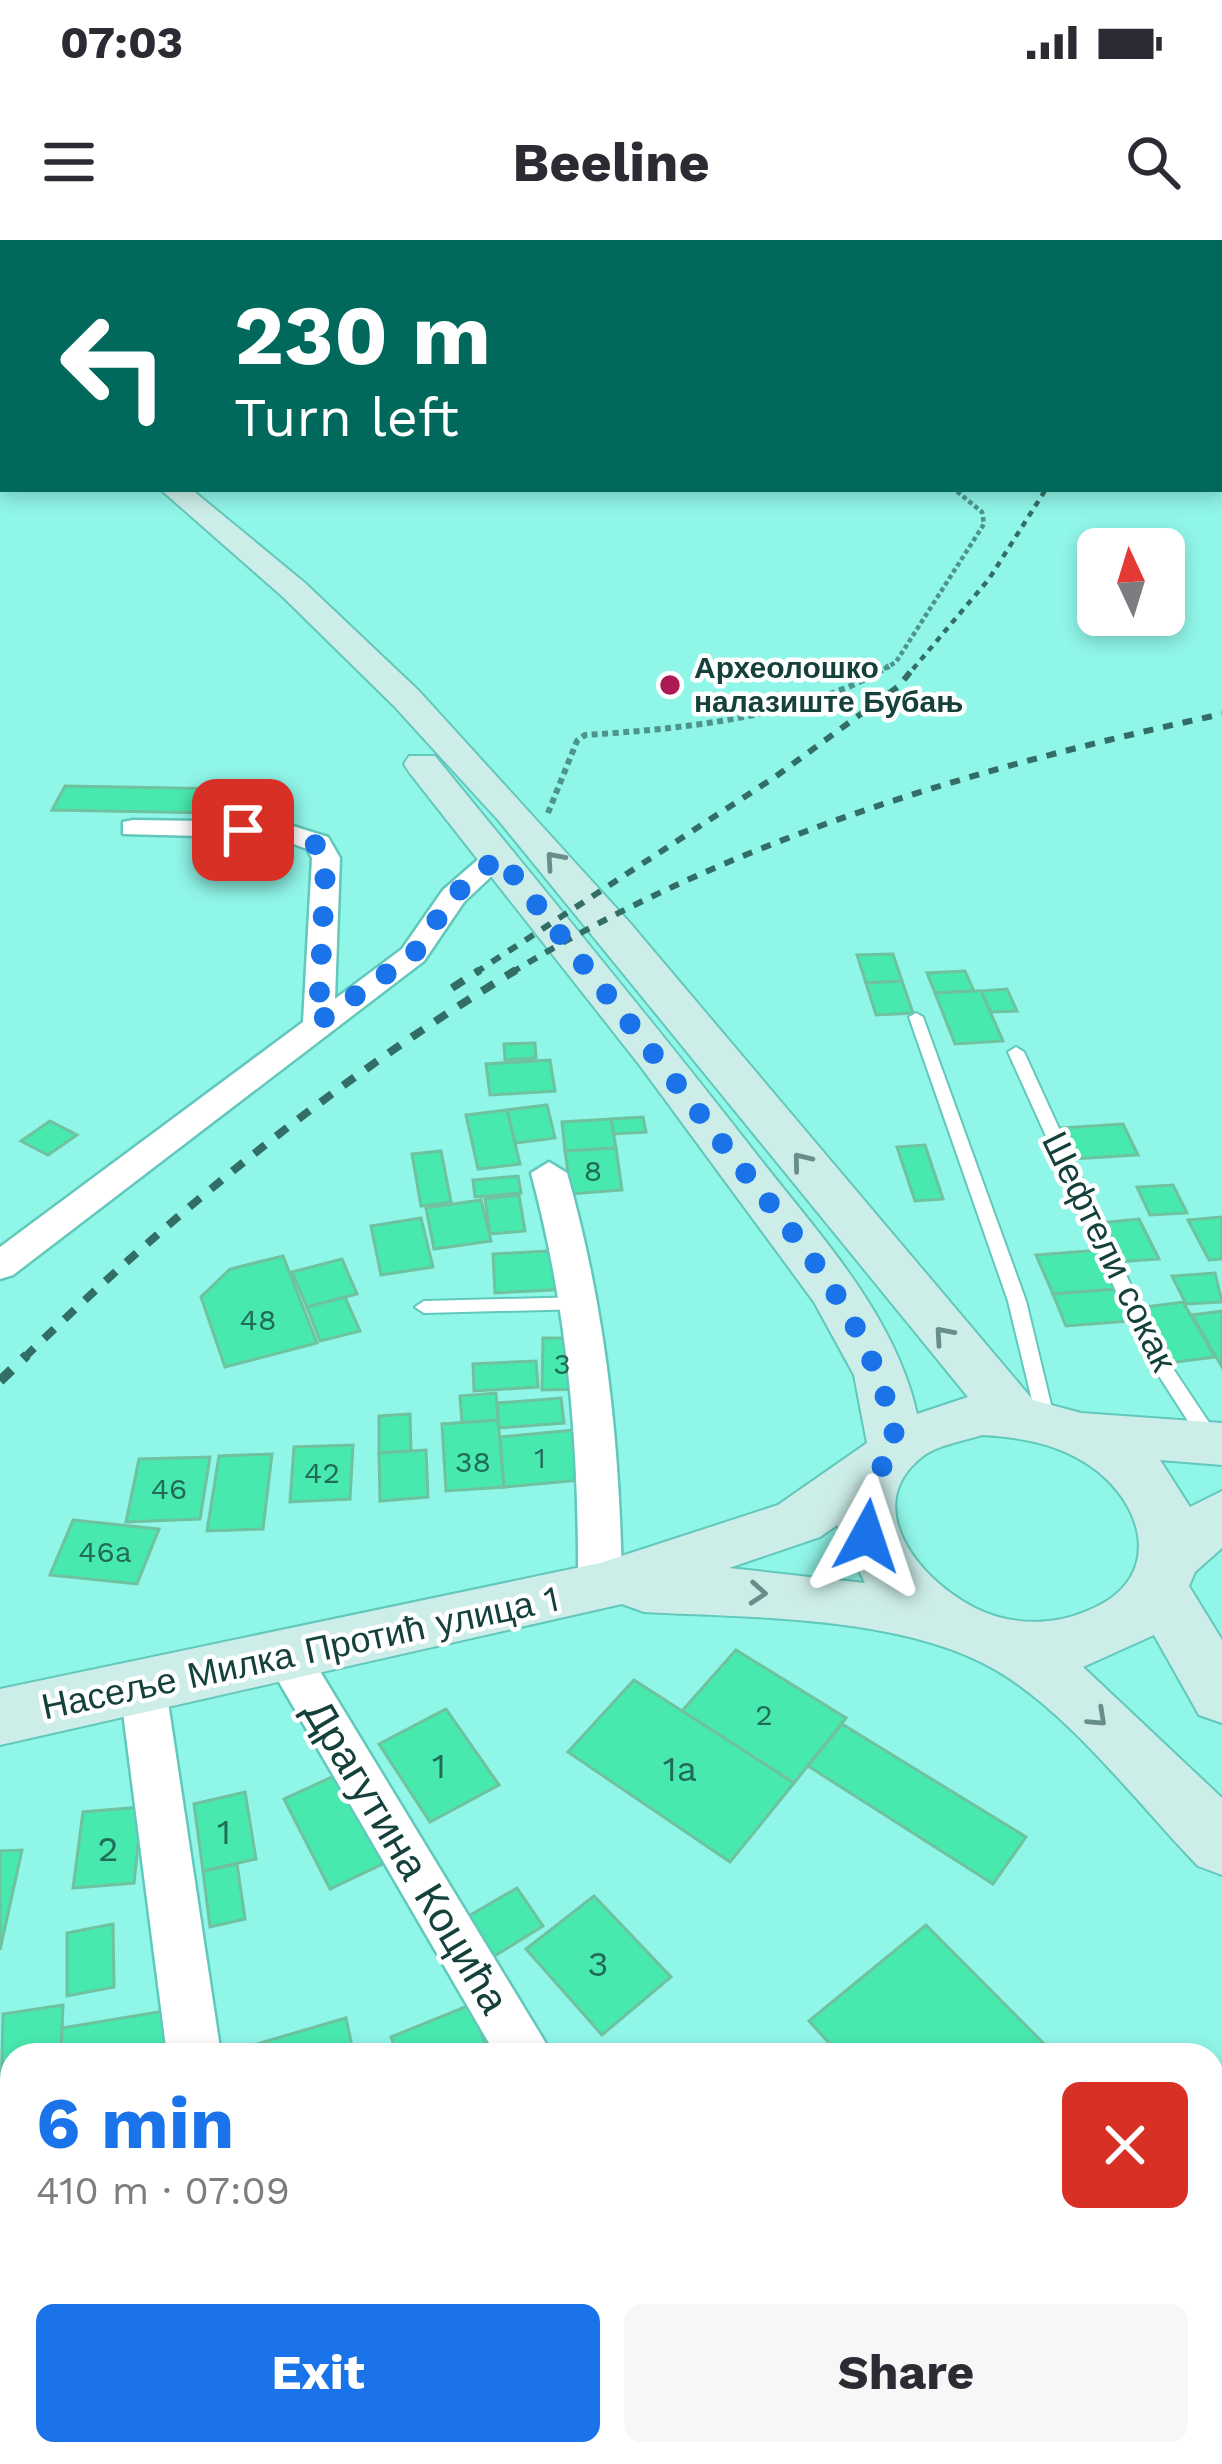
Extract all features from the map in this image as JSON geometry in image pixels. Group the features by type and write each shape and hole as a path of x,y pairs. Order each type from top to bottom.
{"main road":[{"path":"138,492 270,606 388,728 518,847 836,1294 881,1375 886,1458 864,1513 876,1558 891,1581 936,1618 1007,1644 1099,1718 1222,1844"},
{"path":"177,492 347,639 518,847 1046,1423 1128,1465 1147,1486 1168,1534 1164,1574 1222,1696"},
{"path":"886,1458 949,1420 1046,1423 1217,1444"},
{"name":"Насеље Милка Протић улица 1","path":"0,1717 600,1587 799,1521 886,1458"},
{"path":"1007,1644 1082,1642 1115,1630 1141,1612 1164,1574 1222,1514"},
{"name":"Насеље Милка Протић улица 1","path":"600,1587 794,1596 936,1618"}],"street":[{"path":"133,828 280,830 318,844 326,858 318,1022"},
{"path":"0,1266 318,1022 413,955 453,896 518,847"},
{"path":"550,1173 583,1304 601,1442 600,1587"},
{"name":"Драгутина Коцића","path":"288,1658 519,2043"},
{"path":"143,1689 192,2043"}],"lane":[{"path":"916,1017 1017,1301 1046,1423"},
{"name":"Шефтели сокак","path":"1016,1052 1152,1352 1217,1444"},
{"path":"424,1307 583,1304"}],"path":[{"path":"518,847 584,735 662,730 818,700 864,682 896,662 984,524 982,512 959,492"}],"building":[{"path":"65,786 281,790 273,814 52,810"},
{"path":"893,954 902,981 866,983 857,955"},
{"path":"965,971 974,991 935,993 927,973"},
{"path":"902,981 913,1013 876,1015 866,983"},
{"path":"1007,989 1017,1011 991,1012 981,991"},
{"path":"981,991 1003,1041 955,1044 935,993"},
{"path":"535,1043 536,1058 505,1060 504,1044"},
{"path":"550,1060 555,1091 490,1095 486,1064"},
{"path":"547,1105 555,1138 515,1143 507,1110"},
{"path":"507,1110 520,1164 478,1169 466,1115"},
{"path":"643,1117 646,1132 613,1134 611,1119"},
{"path":"611,1119 616,1148 565,1151 562,1122"},
{"path":"50,1121 77,1135 48,1155 21,1141"},
{"path":"1123,1124 1138,1155 1073,1159 1059,1128"},
{"path":"925,1145 943,1199 915,1201 897,1147"},
{"path":"616,1148 622,1190 571,1194 565,1151"},
{"path":"441,1151 451,1202 421,1206 412,1154"},
{"path":"518,1176 521,1193 475,1197 473,1180"},
{"path":"1173,1185 1187,1213 1150,1215 1137,1187"},
{"path":"519,1195 525,1231 490,1234 485,1199"},
{"path":"481,1200 491,1241 434,1249 426,1208"},
{"path":"1222,1217 1222,1259 1209,1260 1188,1220"},
{"path":"421,1218 433,1267 381,1275 371,1226"},
{"path":"1139,1219 1159,1259 1117,1262 1099,1223"},
{"path":"565,1250 569,1289 495,1293 493,1254"},
{"path":"1099,1250 1116,1289 1053,1294 1036,1255"},
{"path":"283,1256 317,1343 225,1367 201,1297 230,1269"},
{"path":"342,1259 357,1294 307,1307 292,1272"},
{"path":"1215,1273 1222,1302 1186,1304 1172,1276"},
{"path":"1116,1289 1130,1321 1066,1326 1053,1294"},
{"path":"345,1297 360,1331 320,1341 307,1307"},
{"path":"1183,1302 1215,1357 1169,1363 1138,1308"},
{"path":"1222,1311 1222,1367 1192,1315"},
{"path":"543,1338 582,1338 582,1389 542,1390"},
{"path":"536,1361 538,1387 474,1391 473,1364"},
{"path":"496,1393 498,1420 462,1423 460,1396"},
{"path":"561,1398 564,1423 499,1428 497,1403"},
{"path":"410,1414 411,1451 379,1453 379,1416"},
{"path":"498,1420 504,1487 446,1491 442,1424"},
{"path":"575,1430 581,1480 504,1487 500,1437"},
{"path":"353,1445 350,1499 290,1502 294,1447"},
{"path":"426,1450 428,1497 380,1501 379,1453"},
{"path":"272,1454 263,1529 207,1531 219,1456"},
{"path":"210,1457 200,1519 126,1522 139,1459"},
{"path":"73,1520 159,1529 137,1584 50,1575"},
{"path":"736,1650 846,1718 794,1783 682,1711"},
{"path":"634,1680 794,1783 730,1862 568,1752"},
{"path":"446,1709 499,1785 430,1822 379,1744"},
{"path":"842,1724 1026,1837 993,1884 808,1766"},
{"path":"345,1771 393,1859 330,1889 284,1799"},
{"path":"245,1792 256,1859 203,1871 194,1804"},
{"path":"142,1807 134,1883 73,1888 83,1812"},
{"path":"22,1850 0,1950 0,1851"},
{"path":"237,1864 245,1919 210,1927 203,1871"},
{"path":"517,1888 543,1926 488,1960 462,1920"},
{"path":"594,1896 671,1977 602,2035 526,1949"},
{"path":"113,1924 114,1987 67,1996 67,1933"},
{"path":"926,1925 1043,2043 829,2043 809,2021"},
{"path":"63,2005 61,2043 2,2043 3,2014"},
{"path":"470,2005 485,2043 393,2043 391,2037"},
{"path":"170,2010 171,2043 61,2043 62,2028"},
{"path":"346,2018 351,2043 260,2043"}],"railway":[{"path":"913,669 989,579 1044,492"},
{"path":"475,973 775,777 899,686 915,666"},
{"path":"513,972 594,926 767,846 945,784 1222,714"},
{"path":"452,988 480,970"},
{"path":"24,1358 140,1250 259,1150 384,1056 513,972"},
{"path":"0,1381 27,1355"}],"place":[{"name":"Археолошко налазиште Бубањ","path":"670,685"}],"route":[{"path":"243,830 301,834 318,844 326,858 318,1022 413,955 466,881 499,856 762,1195 836,1294 868,1348 881,1375 896,1445 866,1491 867,1536"}]}
